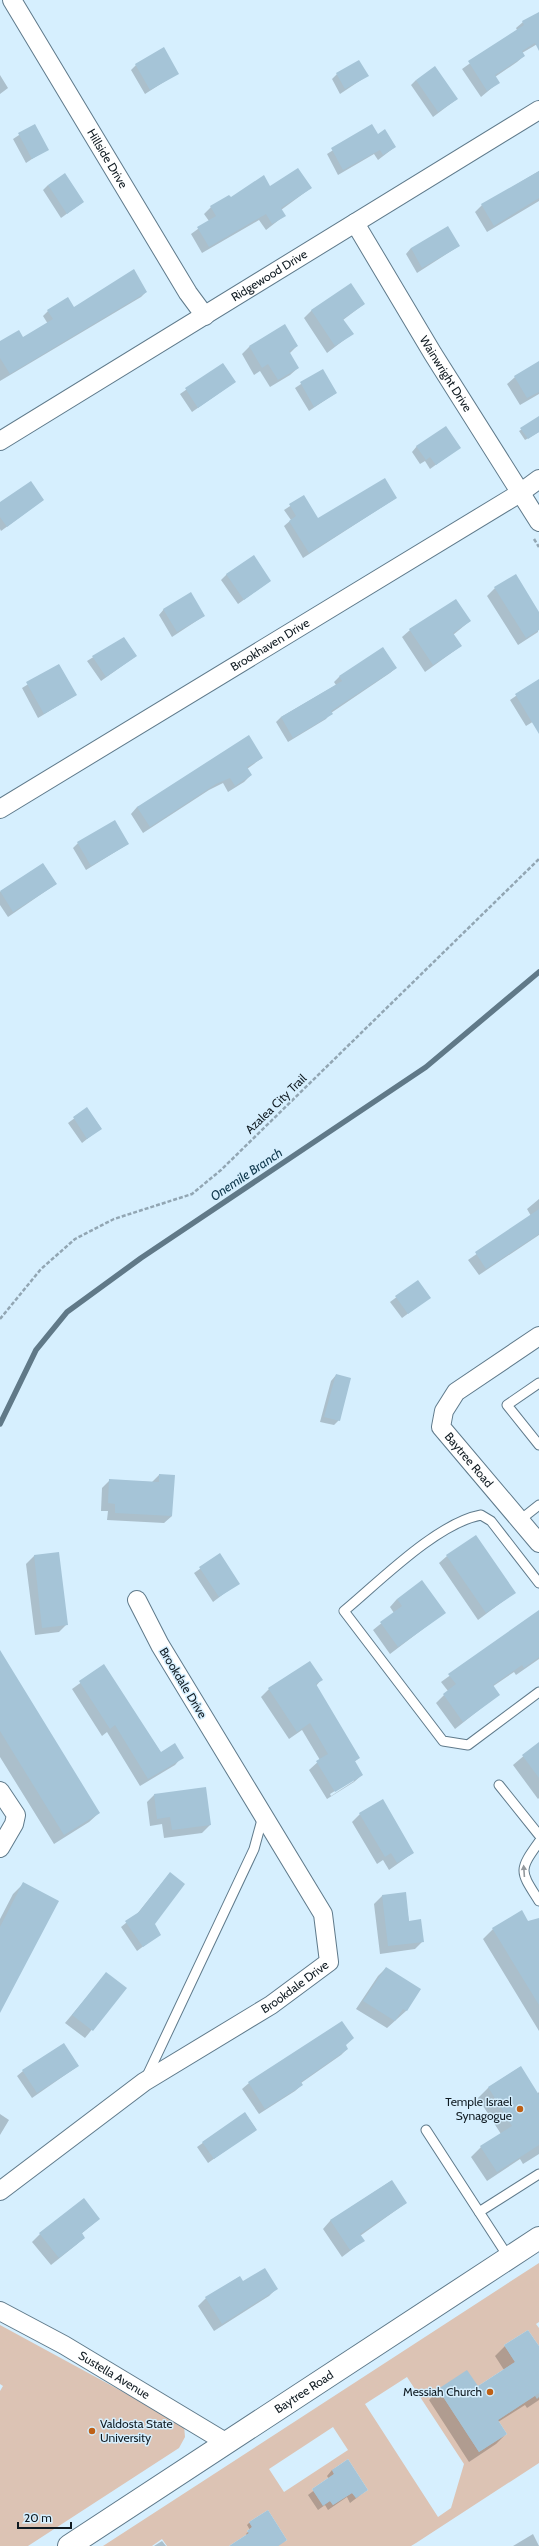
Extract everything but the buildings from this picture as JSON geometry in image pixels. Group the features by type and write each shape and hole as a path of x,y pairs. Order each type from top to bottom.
{"main road":[{"name":"Baytree Road","path":"69,2546 539,2238"}],"street":[{"name":"Hillside Drive","path":"12,0 188,293 205,316"},
{"name":"Ridgewood Drive","path":"0,441 539,110"},
{"name":"Wainwright Drive","path":"355,223 539,522"},
{"name":"Brookhaven Drive","path":"0,809 520,492 539,478"},
{"name":"Baytree Road","path":"539,1336 456,1392 444,1411 442,1426 539,1543"},
{"name":"Brookdale Drive","path":"0,2191 144,2082 270,2005 329,1962 323,1914 160,1645 137,1600"},
{"path":"0,1791 16,1815 14,1824 0,1847"},
{"name":"Sustella Avenue","path":"0,2311 64,2345 227,2443"}],"lane":[{"path":"539,1383 508,1405 539,1445"},
{"path":"520,1520 539,1505"},
{"path":"539,1583 491,1521 481,1515 469,1517 423,1545 344,1611 443,1741 468,1744 539,1692"},
{"path":"499,1785 539,1835"},
{"path":"144,2082 254,1849 264,1815"},
{"path":"539,1842 524,1864 524,1878 539,1901"},
{"path":"426,2130 509,2258"},
{"path":"479,2212 539,2174"}],"path":[{"name":"Azalea City Trail","path":"0,1319 41,1269 75,1239 114,1219 192,1194 221,1170 539,859"}],"shaded area":[{"path":"539,2263 539,2322 536,2324 539,2328 539,2346 528,2330 504,2345 515,2362 478,2386 438,2389 479,2452 507,2434 498,2420 535,2396 537,2399 539,2397 539,2463 416,2543 411,2546 278,2546 287,2540 268,2510 249,2522 252,2527 247,2531 249,2533 229,2546 167,2546 162,2539 152,2546 103,2546","holes":["407,2377 464,2464 451,2508 438,2517 365,2404","333,2427 348,2450 284,2492 269,2469","348,2459 368,2490 356,2498 352,2493 333,2505 330,2501 323,2505 312,2489 334,2474 332,2470"]},
{"name":"Valdosta State University","path":"0,2325 184,2425 185,2437 179,2448 28,2546 0,2546 0,2391 3,2386 0,2384"}],"waterway":[{"name":"Onemile Branch","path":"0,1424 36,1350 67,1312 141,1258 426,1067 539,972"}],"place":[{"name":"Temple Israel Synagogue","path":"520,2109"},
{"name":"Messiah Church","path":"490,2392"},
{"name":"Valdosta State University","path":"92,2431"}]}
